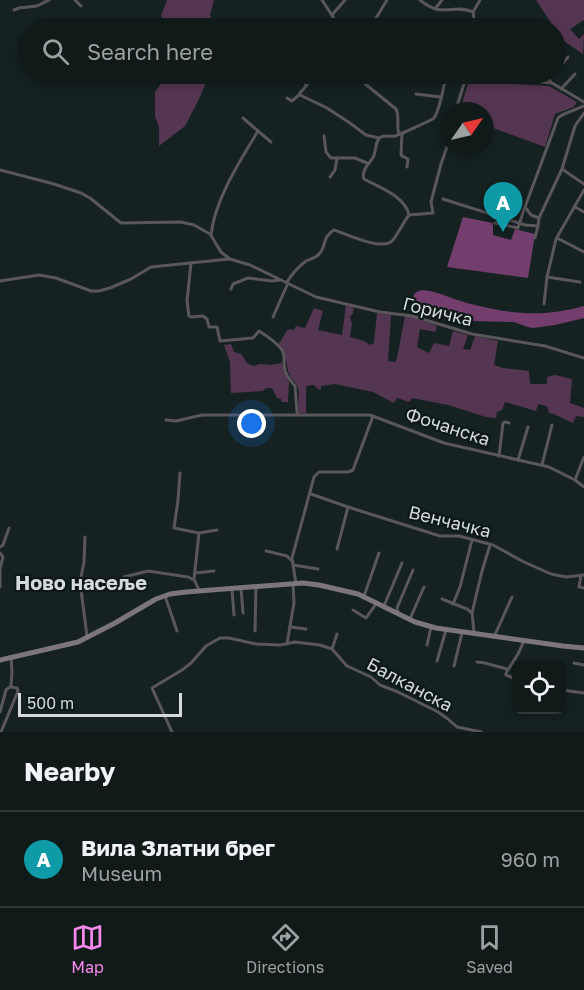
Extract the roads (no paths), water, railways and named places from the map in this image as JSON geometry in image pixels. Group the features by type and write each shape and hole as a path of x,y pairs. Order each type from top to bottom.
{"main road":[{"path":"0,660 67,645 116,623 150,602 180,592 294,584 319,585 364,596 398,614 431,627 584,648"}],"street":[{"path":"14,10 37,6 49,0"},
{"path":"75,0 81,6"},
{"path":"322,0 334,18"},
{"path":"333,15 345,0"},
{"path":"376,18 387,0"},
{"path":"420,0 443,11 465,9 473,12"},
{"path":"435,9 442,0"},
{"path":"474,18 473,12 480,0"},
{"path":"566,84 575,74"},
{"path":"287,98 292,101 306,84"},
{"path":"365,84 396,109 398,129 401,133 401,154 408,159 407,167"},
{"path":"299,95 327,108 366,135 380,138 396,136 433,119 444,84"},
{"path":"458,102 464,84"},
{"path":"554,84 583,103"},
{"path":"561,89 566,84"},
{"path":"416,94 441,97"},
{"path":"583,103 584,96"},
{"path":"495,223 518,228 558,118 583,103"},
{"path":"536,238 539,218 562,169 575,126 584,112"},
{"path":"243,118 271,142"},
{"path":"211,235 214,218 232,175 258,131"},
{"path":"324,136 326,152 331,158 355,158 368,164"},
{"path":"380,138 374,157 363,173 364,178 400,200 409,215"},
{"path":"409,215 433,213 432,198 444,156"},
{"path":"330,177 335,170 337,158"},
{"path":"562,169 584,184"},
{"path":"0,170 81,193 121,224 185,223 198,227 211,235 221,252 230,259"},
{"path":"544,304 557,238 584,190"},
{"path":"443,199 519,224 538,226"},
{"path":"525,207 531,215 539,218"},
{"path":"574,207 584,212"},
{"path":"273,317 293,273 301,265 319,255 329,233 334,230 376,244 386,244 393,240 409,215"},
{"path":"557,238 584,252"},
{"path":"0,281 39,275 56,278 91,291 103,290 131,279 151,267 230,259"},
{"name":"Горичка","path":"230,259 250,265 316,297 380,312 412,316 472,334 545,346 584,358"},
{"path":"191,263 187,301 189,316 203,316 207,319 208,327 217,327 220,341 253,338 260,332 273,340 282,350 286,372 296,386 298,415"},
{"path":"548,277 580,282"},
{"name":"Горичка","path":"231,289 233,284 248,278 280,280"},
{"name":"Фочанска","path":"166,420 176,421 202,415 367,414 444,443 542,465 556,470 584,487"},
{"path":"287,644 294,601 292,563 313,480 318,473 353,470 373,416"},
{"path":"499,456 504,423 509,423"},
{"path":"542,465 552,425"},
{"path":"519,460 528,427"},
{"path":"575,480 584,457"},
{"path":"180,473 174,528 199,533 217,530"},
{"name":"Венчачка","path":"311,494 440,536 472,539 490,545 551,574 566,577 582,575 579,587 584,588"},
{"path":"337,549 348,507"},
{"path":"0,547 3,545 9,528"},
{"path":"194,580 199,533"},
{"path":"85,537 81,588 88,637"},
{"path":"453,604 460,587 472,539"},
{"path":"474,634 472,613 490,545"},
{"path":"266,551 287,556 292,563 318,569"},
{"path":"0,553 3,557 0,587"},
{"path":"364,596 379,553"},
{"path":"384,606 402,563"},
{"path":"398,614 397,608 413,570"},
{"path":"124,577 148,571 188,577 194,580 200,591"},
{"path":"195,573 214,571"},
{"path":"255,631 256,587"},
{"path":"410,619 424,587"},
{"path":"242,588 243,613"},
{"path":"231,589 234,615"},
{"path":"165,596 177,631"},
{"path":"494,637 512,597"},
{"path":"442,599 472,613"},
{"path":"353,610 366,618 376,602"},
{"path":"290,627 306,629"},
{"path":"427,645 431,627"},
{"path":"437,660 446,630"},
{"path":"454,666 462,632"},
{"path":"172,732 152,688 182,670 210,643 223,638 256,644 303,643 332,649 337,634"},
{"path":"512,678 506,675 524,641"},
{"name":"Балканска","path":"332,649 347,666 371,677 380,685 438,712 457,727 481,732"},
{"path":"11,657 11,687"},
{"path":"477,662 508,669"},
{"path":"574,663 584,665"},
{"path":"0,712 6,690 11,687 17,688 18,692 1,732"},
{"path":"566,691 584,693"}],"place":[{"name":"Вила Златни брег","path":"503,232"}],"district":[{"name":"Ново насеље","path":"81,582"}]}
